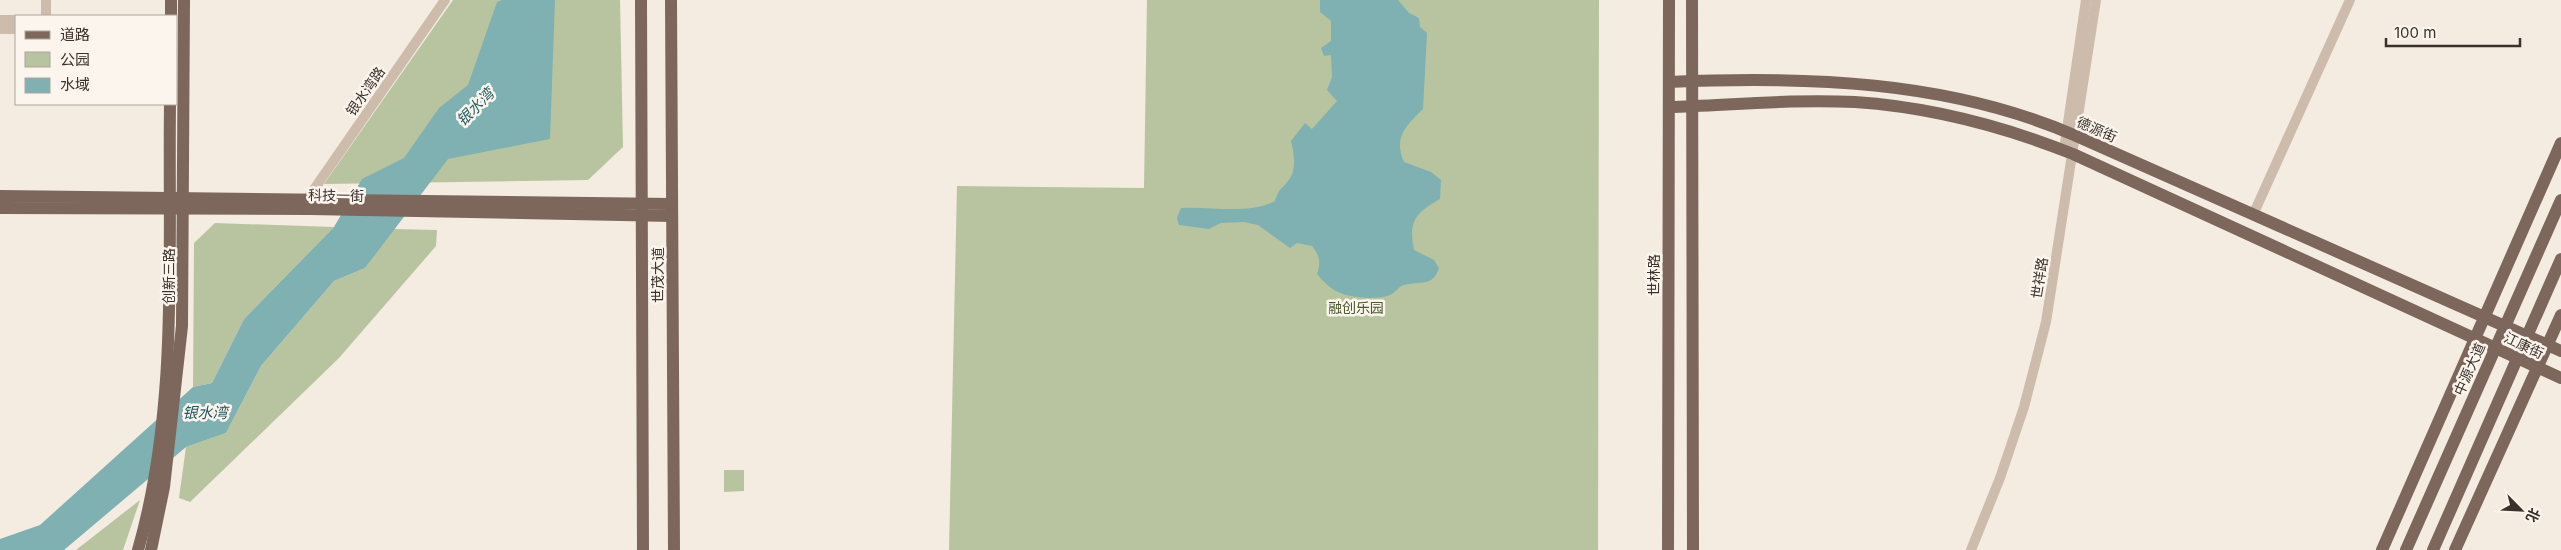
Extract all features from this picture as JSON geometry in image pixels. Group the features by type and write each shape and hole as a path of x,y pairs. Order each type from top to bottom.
{"main road":[{"path":"171,0 171,15"},
{"name":"创新三路","path":"138,550 147,521 171,396 182,326 184,0"},
{"name":"世茂大道","path":"641,0 643,550"},
{"name":"世茂大道","path":"671,0 674,550"},
{"name":"世林路","path":"1668,550 1669,0"},
{"path":"1692,0 1692,550"},
{"name":"德源街","path":"1669,82 1823,83 1914,89 2008,112 2070,133 2483,318"},
{"path":"1669,107 1816,101 1928,111 1979,123 2068,152 2475,338"},
{"name":"创新三路","path":"151,550 166,472 171,396 170,105"},
{"path":"2382,550 2561,143"},
{"name":"科技一街","path":"0,196 169,203"},
{"name":"中源大道","path":"2406,550 2561,200"},
{"name":"科技一街","path":"0,208 169,203 310,202 447,207 672,210"},
{"path":"2433,550 2561,259"},
{"path":"2455,550 2561,314"},
{"name":"江康街","path":"2483,318 2561,351"},
{"name":"江康街","path":"2475,338 2561,378"}],"street":[{"path":"46,0 46,15"},
{"name":"银水湾路","path":"310,202 445,0"},
{"name":"世祥路","path":"1972,550 2000,478 2035,368 2046,322 2086,0"},
{"name":"世祥路","path":"2070,133 2096,0"},
{"path":"2253,215 2350,0"},
{"path":"0,20 15,20"},
{"path":"0,29 15,29"}],"green space":[{"path":"453,0 620,0 623,147 588,180 324,184"},
{"name":"融创乐园","path":"1147,0 1599,0 1598,550 949,550 957,186 1144,188"},
{"path":"215,223 334,227 244,319 212,383 193,387 194,243"},
{"path":"393,229 437,230 436,246 339,358 190,502 179,498 186,447 226,433 261,366 334,281 365,268"},
{"path":"724,470 744,470 744,491 724,492"},
{"path":"140,500 123,550 76,550"}],"water":[{"name":"银水湾","path":"502,0 555,0 550,139 448,159 365,268 334,281 261,366 226,433 186,447 64,550 0,550 0,539 40,525 193,387 212,383 244,319 334,227 362,179 404,158 439,108 468,85 497,2"},
{"path":"1320,0 1398,0 1409,13 1419,18 1420,27 1427,33 1423,109 1403,132 1400,146 1404,162 1431,172 1441,180 1440,199 1420,213 1413,224 1412,231 1414,250 1434,260 1439,268 1430,281 1404,285 1386,296 1363,298 1334,290 1317,274 1319,260 1312,246 1297,243 1290,248 1258,225 1244,222 1221,223 1209,229 1179,225 1177,218 1181,208 1241,209 1264,205 1275,201 1279,191 1291,177 1294,167 1294,156 1291,141 1305,123 1312,129 1337,101 1327,90 1332,77 1331,55 1324,56 1321,48 1331,41 1331,21 1320,12"}]}
